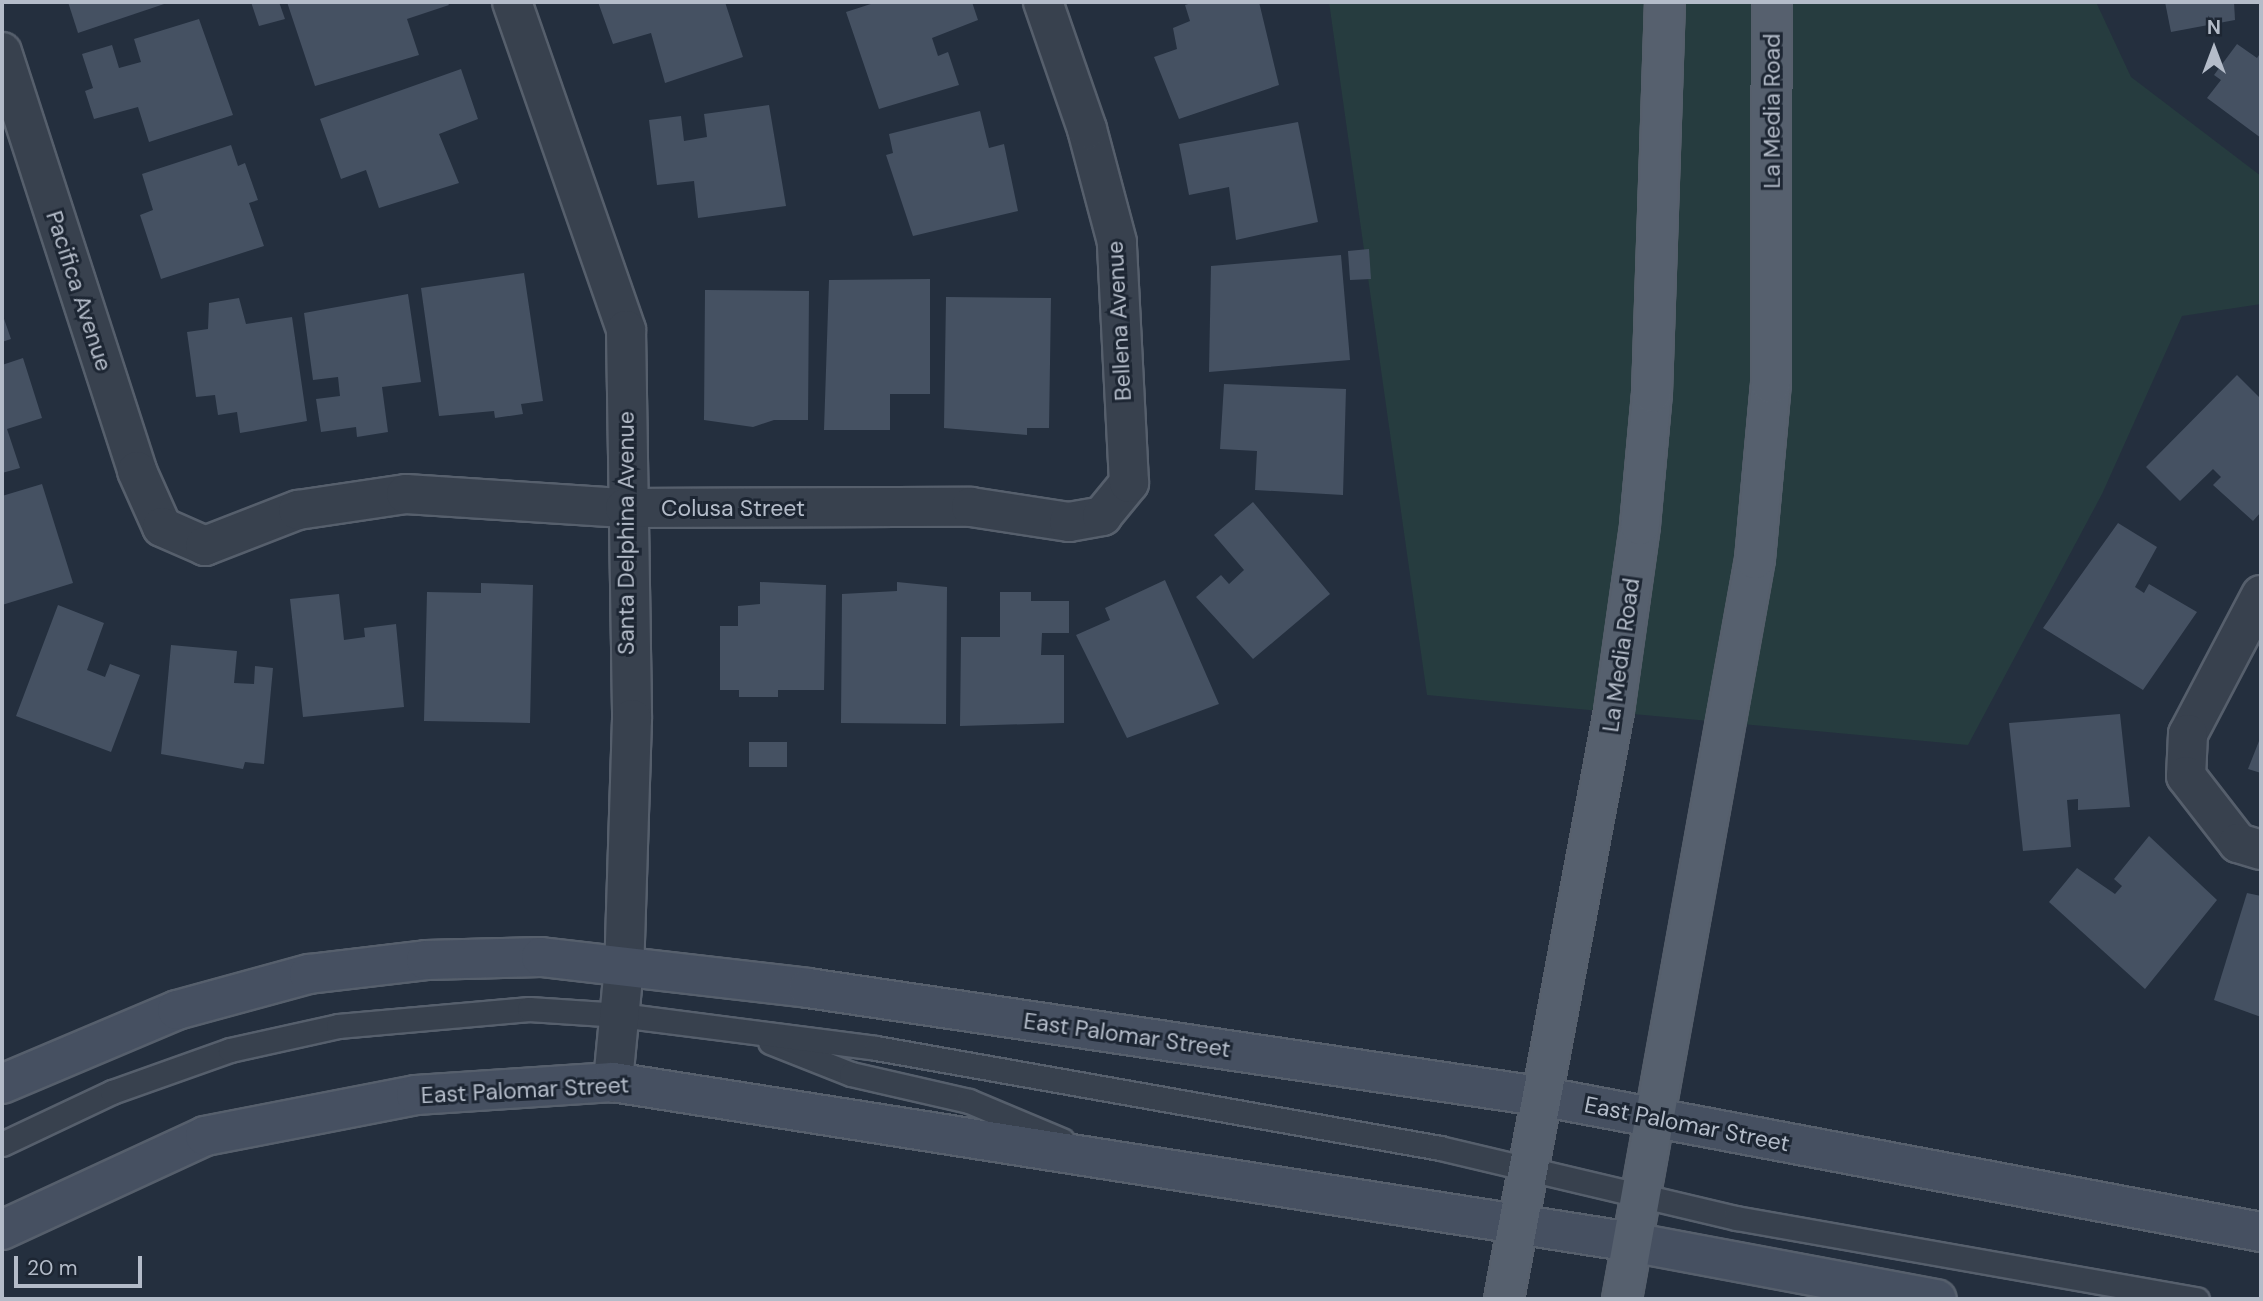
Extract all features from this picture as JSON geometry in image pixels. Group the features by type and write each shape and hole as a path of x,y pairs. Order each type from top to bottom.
{"main road":[{"name":"La Media Road","path":"1504,1299 1516,1224 1545,1097 1615,711 1640,525 1653,379 1665,2"},
{"name":"La Media Road","path":"1622,1299 1657,1119 1755,559 1771,384 1772,2"},
{"name":"East Palomar Street","path":"2,1084 177,1010 309,974 452,960 541,957 1545,1097 2261,1232"},
{"name":"East Palomar Street","path":"2,1230 205,1136 416,1095 612,1082 1631,1242 1937,1299"}],"street":[{"name":"Santa Delphina Avenue","path":"512,2 626,330 625,508 632,719 624,967 612,1082"},
{"name":"Bellena Avenue","path":"1043,2 1087,129 1116,242 1129,483"},
{"name":"Pacifica Avenue","path":"2,52 137,471 162,527"},
{"name":"Colusa Street","path":"162,527 205,546 298,510 406,494 625,508 971,507 1069,522 1102,516 1129,483"},
{"path":"2261,595 2188,734 2186,776 2238,842 2261,850"}],"lane":[{"path":"2,1144 112,1092 217,1054 324,1029 529,1009 620,1014 903,1052 1529,1169 1641,1196 2197,1299"},
{"path":"738,1029 850,1074 969,1101 1118,1163"}],"green space":[{"path":"1329,2 2096,2 2131,77 2261,176 2261,304 2182,316 2102,494 1968,745 1427,695"}],"building":[{"path":"68,2 170,2 78,33"},
{"path":"251,2 279,2 285,19 259,26"},
{"path":"287,2 447,2 449,5 407,19 419,55 315,86"},
{"path":"598,2 725,2 743,57 665,83 651,33 613,44"},
{"path":"877,2 972,2 978,20 932,38 938,56 948,52 959,85 879,109 846,12"},
{"path":"1195,2 1259,2 1279,85 1179,119 1154,57 1177,49 1173,28 1190,21 1185,5"},
{"path":"2165,2 2234,2 2235,20 2171,32"},
{"path":"199,19 233,115 149,142 138,107 94,119 85,91 93,88 82,54 112,45 119,68 141,62 134,39"},
{"path":"2237,44 2257,58 2261,52 2261,138 2207,98 2221,80 2214,75"},
{"path":"461,69 478,119 439,134 459,183 379,208 366,170 341,179 320,119"},
{"path":"769,105 786,206 698,218 694,181 657,185 649,120 681,116 684,141 707,137 704,114"},
{"path":"980,111 989,148 1004,144 1018,211 913,236 886,155 893,153 889,134"},
{"path":"1298,122 1318,222 1236,240 1229,187 1189,195 1179,144"},
{"path":"231,145 238,166 245,163 258,200 249,203 264,246 161,279 140,215 153,210 142,174"},
{"path":"1369,249 1371,279 1350,280 1348,251"},
{"path":"1341,255 1350,360 1209,372 1211,266"},
{"path":"524,273 543,401 521,404 523,414 495,418 494,411 439,416 421,288"},
{"path":"930,279 930,394 890,394 890,430 824,430 829,280"},
{"path":"705,290 809,291 808,420 774,420 753,427 704,420"},
{"path":"408,294 421,382 382,387 388,432 357,437 356,427 321,432 316,399 340,396 338,377 313,380 304,313"},
{"path":"946,297 1051,298 1049,428 1027,428 1027,435 944,428"},
{"path":"239,298 246,324 292,317 307,421 240,433 237,412 218,415 215,395 196,397 187,332 208,329 209,303"},
{"path":"2,313 11,339 2,342"},
{"path":"23,358 42,418 7,429 20,468 2,473 2,365"},
{"path":"2237,375 2261,399 2261,512 2253,521 2213,485 2221,477 2213,469 2180,501 2146,467"},
{"path":"1224,384 1346,389 1343,495 1255,490 1257,451 1220,449"},
{"path":"42,484 73,583 2,605 2,496"},
{"path":"1253,502 1330,594 1253,659 1196,597 1221,575 1229,584 1244,570 1214,535"},
{"path":"2118,523 2157,547 2135,587 2144,593 2149,584 2197,612 2143,690 2043,628"},
{"path":"1165,580 1219,704 1127,738 1076,635 1110,620 1105,608"},
{"path":"760,582 826,585 824,690 778,690 778,697 739,697 739,690 720,690 720,626 738,626 738,606 760,604"},
{"path":"897,582 947,587 946,724 841,723 842,594 897,591"},
{"path":"481,583 533,585 530,723 424,721 427,592 481,593"},
{"path":"1000,592 1031,592 1031,601 1069,601 1069,633 1042,633 1041,655 1064,655 1064,723 960,726 961,637 1000,637"},
{"path":"339,594 344,640 365,637 364,628 396,624 404,707 303,717 290,599"},
{"path":"58,605 104,623 87,670 105,677 110,664 140,675 111,752 16,716"},
{"path":"171,645 237,651 234,683 254,684 255,666 273,668 264,764 245,762 243,769 161,754"},
{"path":"2120,714 2130,807 2078,810 2078,799 2067,800 2071,847 2023,851 2009,723"},
{"path":"2261,736 2261,773 2248,769"},
{"path":"749,742 787,742 787,767 749,767"},
{"path":"2149,836 2217,900 2145,989 2049,902 2077,868 2115,894 2122,886 2114,879"},
{"path":"2247,893 2261,896 2261,1017 2214,1000"}]}
